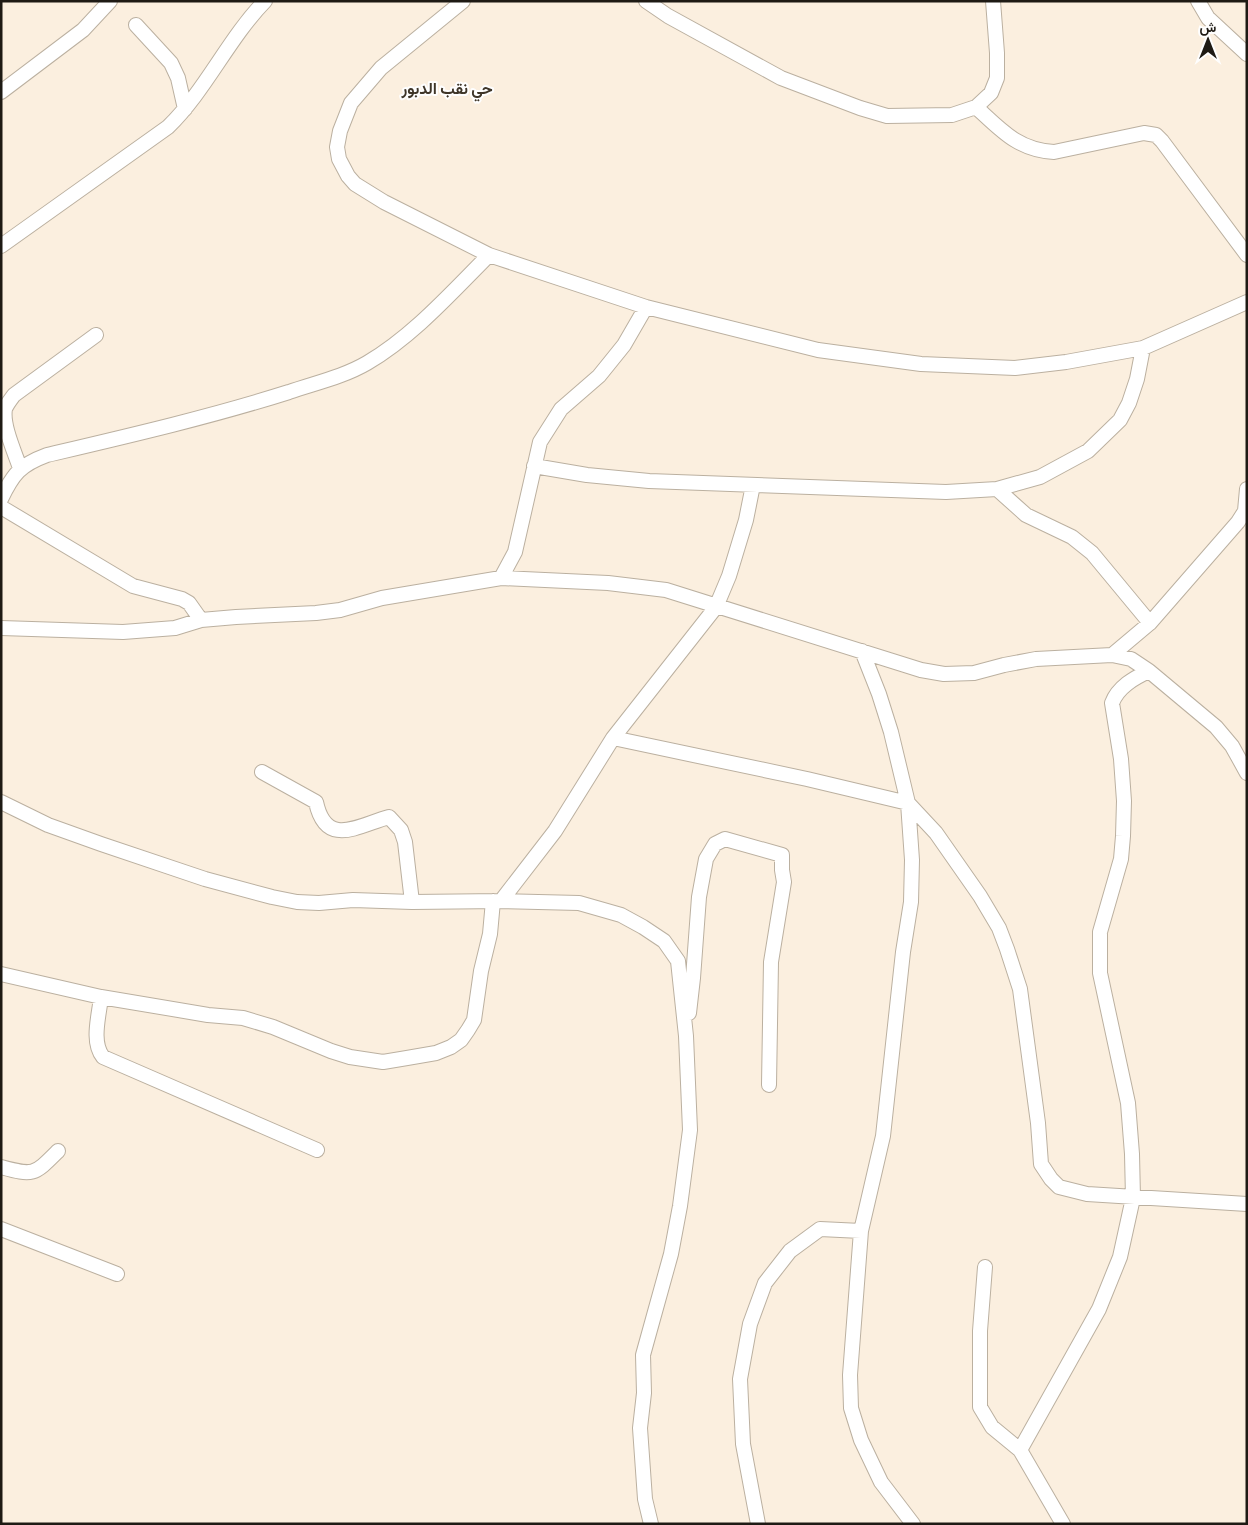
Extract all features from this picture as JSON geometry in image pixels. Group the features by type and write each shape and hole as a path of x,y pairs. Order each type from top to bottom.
{"street":[{"path":"1,92 83,30 110,1"},
{"path":"1,246 168,127 185,109 234,39 265,1"},
{"path":"463,1 381,68 351,103 340,131 337,147 339,159 348,176 355,184 384,202 489,256 646,306 818,350 921,364 1015,368 1066,362 1143,348 1247,302"},
{"path":"646,1 709,39 781,78 860,108 887,116 952,115 976,106 992,93 997,78 993,1"},
{"path":"1198,1 1208,18 1247,54"},
{"path":"136,25 171,64 178,78 185,109"},
{"path":"976,106 1007,135 1030,148 1042,151 1054,152 1144,133 1156,135 1247,255"},
{"path":"1,499 20,468 31,461 263,400 351,371 368,362 412,330 489,256"},
{"path":"501,578 516,552 540,442 561,409 599,376 624,345 646,306"},
{"path":"20,468 6,424 6,408 8,403 14,395 96,335"},
{"path":"534,466 586,475 649,481 946,492 997,489 1040,477 1088,451 1120,420 1135,387 1143,348"},
{"path":"1,974 101,998 208,1015 242,1018 273,1027 331,1051 370,1061 383,1062 436,1053 452,1046 461,1040 474,1020 478,985 497,901 555,831 614,738 716,607 729,576 746,520 752,485"},
{"path":"997,489 1026,515 1072,537 1092,553 1150,623"},
{"path":"1112,655 1150,623 1242,517 1247,489"},
{"path":"1,506 133,586 182,599 189,603 202,620"},
{"path":"1,628 123,632 175,628 202,620 340,610 382,598 501,578 608,582 666,590 921,670 944,674 974,673 1036,659 1112,655 1131,659 1149,671 1216,727 1232,746 1247,773"},
{"path":"862,651 879,694 891,732 908,803 912,860 911,902 903,952 883,1136 861,1231 850,1375 852,1408 861,1440 882,1482 913,1524"},
{"path":"1020,1450 1099,1309 1120,1257 1133,1198 1128,1103 1100,973 1099,949 1100,932 1121,859 1123,836 1124,801 1121,759 1112,703 1115,694 1133,679 1149,671"},
{"path":"614,738 807,778 908,803 936,833 980,896 998,928 1007,949 1020,989 1038,1123 1041,1164 1050,1179 1060,1187 1087,1194 1247,1204"},
{"path":"262,772 316,802 323,822 329,827 347,830 389,817 400,830 405,842 412,902"},
{"path":"1,802 48,825 101,844 205,879 272,897 297,902 320,903 353,900 580,903 621,916 643,927 664,941 678,961 686,1036 690,1130 680,1206 671,1254 643,1355 644,1393 640,1428 645,1499 651,1524"},
{"path":"686,1036 694,978 699,897 706,859 715,844 725,839 782,855 784,882 771,962 769,1085"},
{"path":"101,998 96,1041 98,1052 103,1058 317,1150"},
{"path":"1,1167 19,1172 33,1172 40,1169 58,1151"},
{"path":"1,1229 117,1274"},
{"path":"758,1524 743,1444 740,1379 750,1324 765,1283 790,1251 820,1229 861,1231"},
{"path":"985,1267 980,1331 980,1407 992,1427 1020,1450 1063,1524"}],"district":[{"name":"حي نقب الدبور","path":"447,88"}]}
